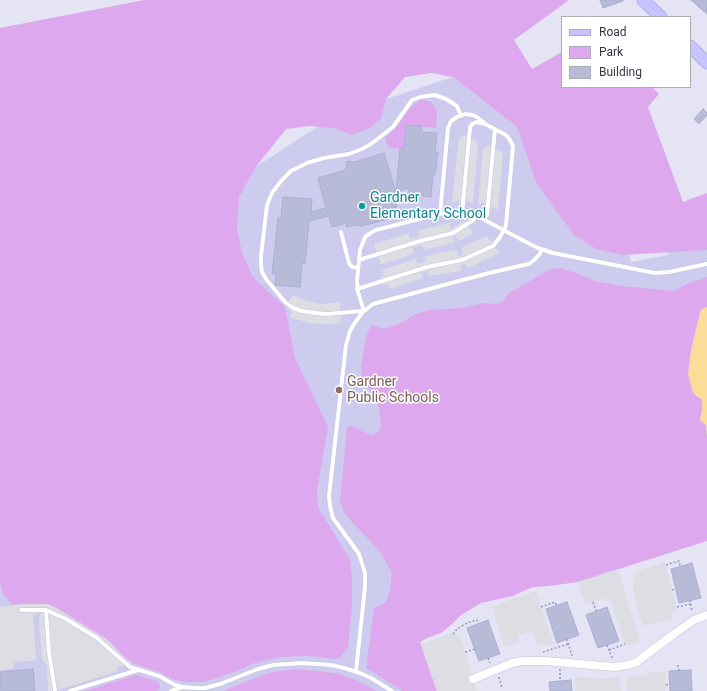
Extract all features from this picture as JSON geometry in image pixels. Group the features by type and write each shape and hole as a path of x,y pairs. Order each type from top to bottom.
{"main road":[{"path":"644,0 660,16"},
{"path":"691,47 707,63"}],"street":[{"path":"471,680 512,663 532,660 615,667 628,665 637,662 694,620 707,615"}],"lane":[{"path":"364,311 326,314 302,311 293,308 271,285 262,272 261,265 266,212 269,199 281,181 291,171 324,158 349,154 371,144 393,127 410,103 416,98 430,95 446,99 457,106 461,116"},
{"path":"357,289 427,266 462,260 493,246 498,240 504,230 506,219 513,146 506,135 473,115 465,114 451,121 448,128 440,214"},
{"path":"462,212 470,128 471,125 476,122 488,125"},
{"path":"484,219 487,215 496,129"},
{"path":"364,311 357,289 357,281 360,250 363,241 368,235 372,232 452,212 462,212 484,219 526,242 553,253 655,273 669,272 707,264"},
{"path":"359,260 416,242 453,233 472,221 475,216"},
{"path":"341,232 349,263 352,267 358,268"},
{"path":"356,671 365,587 365,573 359,554 333,518 329,496 346,345 350,331 364,311 373,304 485,274 529,264 536,258 542,249"},
{"path":"21,610 46,610 66,619 112,651 130,667 159,676 175,685 196,690 220,684 258,669 273,665 302,663 331,665 356,671 392,691"},
{"path":"46,610 49,652 55,691"},
{"path":"70,691 139,670"},
{"path":"171,691 183,687"}],"path":[{"path":"666,565 679,561 680,566"},
{"path":"672,590 676,589"},
{"path":"690,600 694,620"},
{"path":"541,607 555,602 556,605"},
{"path":"593,602 596,611"},
{"path":"676,607 691,604"},
{"path":"453,634 457,629 467,623 477,620 478,624"},
{"path":"567,639 575,664"},
{"path":"542,652 568,644"},
{"path":"609,650 625,644"},
{"path":"607,645 615,667"},
{"path":"464,652 475,649"},
{"path":"560,662 560,681"},
{"path":"678,665 679,671"},
{"path":"496,669 502,688"}],"shaded area":[{"name":"Gardner Public Schools","path":"453,77 517,127 536,183 623,229 631,262 669,255 661,224 707,217 707,288 409,631 429,691 0,691 0,494 228,185 317,127 386,99"},
{"path":"466,135 478,143 473,204 468,201 466,204 459,203 458,200 452,203 459,138"},
{"path":"490,145 503,153 498,210 492,207 491,212 484,209 484,202 478,205 483,148"},
{"path":"465,220 473,233 459,241 455,236 453,237 455,242 424,250 422,245 414,247 414,253 381,264 378,258 374,244 408,234 410,239 419,237 418,231 449,223 451,229"},
{"path":"487,236 499,253 468,268 465,264 460,265 461,271 429,276 427,271 421,273 423,278 390,289 388,284 383,285 381,277 384,276 382,270 415,259 418,264 426,261 425,256 457,250 458,256 462,255 464,254 461,248"},
{"path":"293,295 316,303 325,304 340,302 341,323 310,323 290,317 292,312 286,306"},
{"path":"707,307 707,437 706,425 700,420 702,399 696,396 692,390 688,374 691,351 701,310"},
{"path":"665,562 677,609 671,612 672,619 643,626 633,591 635,572"},
{"path":"618,569 640,642 626,646 609,598 585,604 578,582"},
{"path":"536,591 554,644 547,646 535,643 534,634 529,632 519,635 518,637 520,642 504,647 492,606"},
{"path":"23,604 48,604 58,609 108,640 132,663 117,667 116,672 54,691 48,691 47,666 42,659 39,620 41,614 37,613 33,615 36,660 14,662 13,669 0,670 0,607"},
{"path":"448,634 459,634 477,691 437,691 421,645"},
{"path":"665,672 666,691 627,691 626,677"},
{"path":"575,677 590,677 593,679 620,677 621,691 575,691"}],"green space":[{"path":"144,0 569,0 514,40 532,69 561,53 561,88 653,88 659,94 648,107 683,202 707,193 707,250 623,255 596,249 574,235 536,183 517,127 453,77 432,73 405,77 386,99 381,119 368,129 351,135 335,128 309,126 286,129 255,168 239,197 237,229 242,253 253,277 285,307 295,358 328,427 317,490 318,507 350,560 352,577 352,606 348,648 338,659 307,656 281,657 255,663 207,681 184,682 175,680 159,672 132,663 81,624 58,609 48,604 12,605 2,592 0,583 0,28"},
{"path":"421,100 431,102 436,108 436,128 406,125 404,149 390,148 385,138 398,125 410,107"},
{"path":"561,268 595,281 621,286 674,291 689,283 707,277 707,307 701,310 691,351 696,396 702,399 700,420 706,425 707,541 578,582 534,587 513,596 481,603 461,615 441,633 420,642 437,691 402,691 366,668 374,608 386,602 390,590 392,573 382,554 350,520 343,510 340,501 348,427 352,426 373,435 379,431 381,425 379,408 362,376 361,367 366,337 370,327 373,325 384,329 399,324 416,314 429,310 462,308 483,303 496,304 502,302 509,293 551,269"},
{"path":"294,669 340,674 356,680 377,691 223,691 269,673"},
{"path":"136,675 157,681 160,688 156,691 84,691"}],"building":[{"path":"600,0 623,0 623,1 603,8"},
{"path":"691,0 707,0 707,14"},
{"path":"703,109 707,115 699,124 694,119"},
{"path":"406,125 422,126 422,132 437,133 435,152 438,152 435,175 433,175 431,197 409,194 409,188 396,192 400,148 404,149"},
{"name":"Gardner Elementary School","path":"384,153 396,192 393,193 397,207 386,210 388,219 362,226 355,225 347,227 346,223 332,227 329,216 309,221 305,264 302,263 300,287 275,285 276,274 272,274 278,218 281,218 283,197 312,199 311,212 326,208 318,178 346,170 347,161 355,162"},
{"path":"692,563 701,598 679,603 671,569"},
{"path":"567,602 579,635 557,643 546,609"},
{"path":"607,607 619,641 598,648 586,615"},
{"path":"488,620 500,654 479,661 467,628"},
{"path":"33,669 35,691 0,691 0,672"},
{"path":"691,670 692,691 670,691 669,671"},
{"path":"571,680 572,691 550,691 549,682"}],"place":[{"name":"Gardner Elementary School","path":"362,206"},
{"name":"Gardner Public Schools","path":"339,390"}]}
